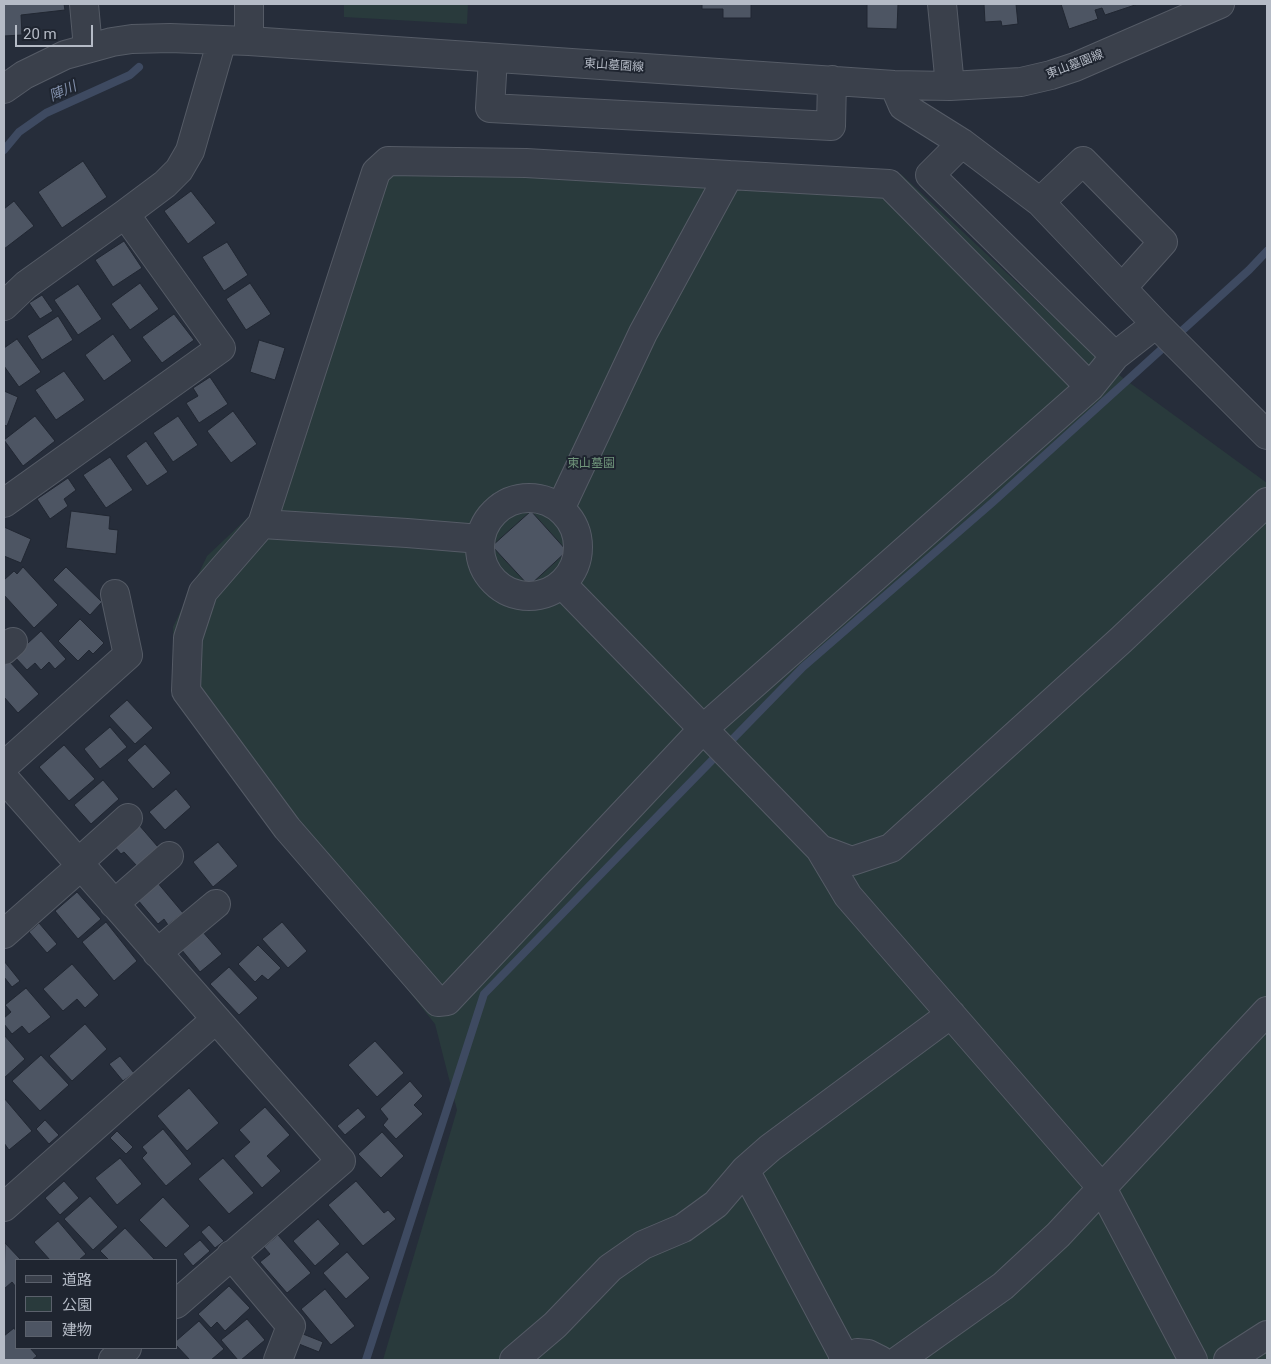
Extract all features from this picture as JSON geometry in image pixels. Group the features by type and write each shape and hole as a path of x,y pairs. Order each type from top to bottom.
{"street":[{"path":"84,4 88,48"},
{"path":"4,306 26,285 125,214 165,184 180,170 190,151 236,41 248,4"},
{"path":"942,4 950,86"},
{"name":"東山墓園線","path":"4,89 24,75 65,54 132,38 236,41 894,85 950,86 1021,82 1075,67 1220,4"},
{"path":"493,58 490,108 831,126 832,80"},
{"path":"894,85 903,106 962,143 1040,202 1156,324 1267,435"},
{"path":"962,143 930,175 1115,356"},
{"path":"1090,387 889,184 526,163 388,161 376,172 262,524 203,592 188,638 186,691 287,828 438,1002 447,1001 703,729 1090,387 1115,356 1156,324"},
{"path":"1040,202 1083,161 1163,242 1122,288"},
{"path":"561,508 643,333 729,175"},
{"path":"4,503 221,348 125,214"},
{"path":"528,497 546,499 561,508 572,521 579,546 579,554 573,570 562,584 547,593 530,596 513,594 498,586 486,572 480,556 480,539 485,523 496,509 511,500 528,497"},
{"path":"820,849 852,861 891,848 1121,640 1267,502"},
{"path":"262,524 407,532 480,539"},
{"path":"562,584 820,849 848,896 1102,1188 1193,1360"},
{"path":"4,766 128,655 115,594"},
{"path":"4,778 341,1161 178,1302"},
{"path":"4,934 80,865 128,818"},
{"path":"114,904 169,856"},
{"path":"157,953 216,904"},
{"path":"899,1360 1002,1286 1058,1235 1267,1011"},
{"path":"514,1360 555,1325 610,1268 643,1244 683,1228 716,1204 745,1170 770,1148 951,1014"},
{"path":"4,1207 216,1019"},
{"path":"745,1170 844,1359 856,1353 868,1354 880,1360"},
{"path":"232,1255 291,1326 278,1360"},
{"path":"1228,1360 1267,1335"},
{"path":"113,1360 126,1349"}],"green space":[{"path":"344,4 468,4 467,24 344,17"},
{"name":"東山墓園","path":"376,153 901,174 1104,364 1267,483 1267,1360 383,1360 457,1110 435,1024 176,699 173,627 207,556 259,507"}],"building":[{"path":"4,4 64,4 65,10 21,15 22,35 4,36"},
{"path":"702,4 751,4 751,18 723,18 723,9 702,9"},
{"path":"867,4 898,4 897,29 867,28"},
{"path":"984,4 1016,4 1018,24 1002,26 1001,21 985,22"},
{"path":"1061,4 1138,4 1105,15 1102,8 1095,10 1098,19 1069,29"},
{"path":"83,161 107,197 62,228 38,192"},
{"path":"191,191 216,223 188,244 164,211"},
{"path":"14,201 34,226 4,249 4,209"},
{"path":"124,241 142,268 113,287 95,260"},
{"path":"227,242 248,275 224,291 202,257"},
{"path":"140,283 159,309 130,330 111,304"},
{"path":"250,283 271,314 246,330 226,299"},
{"path":"78,284 102,319 78,335 54,300"},
{"path":"42,295 53,311 40,319 29,303"},
{"path":"174,314 194,340 162,363 142,337"},
{"path":"58,316 73,340 42,360 27,336"},
{"path":"113,334 132,361 104,381 85,355"},
{"path":"17,339 41,372 19,387 4,366 4,348"},
{"path":"259,340 285,348 275,380 250,372"},
{"path":"64,371 85,400 56,420 35,390"},
{"path":"210,377 228,404 199,423 186,403 198,396 193,388"},
{"path":"4,391 18,397 7,426 4,425"},
{"path":"233,411 257,444 231,463 207,431"},
{"path":"35,416 55,441 23,466 4,440"},
{"path":"178,416 198,445 173,462 153,433"},
{"path":"146,441 168,472 147,486 126,456"},
{"path":"110,457 133,490 106,508 83,475"},
{"path":"68,478 76,490 64,499 68,506 50,519 37,499"},
{"path":"71,511 110,516 109,529 118,530 116,554 66,548"},
{"path":"531,511 567,551 529,586 492,546"},
{"path":"4,527 31,539 21,563 4,556"},
{"path":"23,567 58,605 34,628 4,595 4,580 14,571 17,574"},
{"path":"66,567 102,602 90,615 53,580"},
{"path":"80,619 104,643 93,654 89,650 78,661 58,641"},
{"path":"41,631 66,659 55,669 49,662 41,670 35,663 27,670 14,656"},
{"path":"9,661 39,694 18,713 4,697 4,666"},
{"path":"127,700 153,728 135,744 109,716"},
{"path":"110,727 127,747 100,769 84,749"},
{"path":"145,744 171,773 153,789 127,760"},
{"path":"64,745 95,779 69,801 39,767"},
{"path":"103,780 119,799 91,824 74,805"},
{"path":"176,789 191,807 165,830 149,812"},
{"path":"139,825 158,847 137,866 124,852 121,854 115,847"},
{"path":"218,842 238,866 213,887 193,862"},
{"path":"157,882 183,913 168,925 164,919 158,924 137,899"},
{"path":"77,892 101,919 78,939 55,911"},
{"path":"106,922 137,961 114,981 82,942"},
{"path":"282,922 307,951 288,968 262,939"},
{"path":"39,923 57,944 47,953 29,932"},
{"path":"202,931 222,954 200,972 181,949"},
{"path":"258,945 281,968 268,980 262,975 255,982 238,964"},
{"path":"4,961 20,981 12,987 4,977"},
{"path":"72,964 99,995 85,1008 77,999 63,1011 43,989"},
{"path":"229,967 258,998 239,1015 210,984"},
{"path":"26,988 51,1017 29,1034 22,1026 12,1034 4,1024 4,1018 11,1012 5,1005"},
{"path":"85,1024 107,1049 72,1081 49,1056"},
{"path":"4,1035 25,1059 4,1078"},
{"path":"375,1041 404,1073 377,1097 348,1065"},
{"path":"41,1055 69,1085 40,1111 12,1081"},
{"path":"120,1056 134,1073 123,1081 109,1064"},
{"path":"410,1081 423,1096 414,1105 423,1114 396,1139 383,1125 388,1119 380,1109"},
{"path":"189,1088 219,1123 187,1151 157,1116"},
{"path":"4,1098 32,1131 9,1150 4,1143"},
{"path":"265,1107 290,1135 267,1156 281,1171 262,1188 234,1156 250,1142 239,1130"},
{"path":"358,1108 366,1117 345,1135 337,1126"},
{"path":"45,1120 59,1135 49,1144 36,1129"},
{"path":"163,1129 192,1164 166,1186 142,1158 147,1153 142,1147"},
{"path":"117,1131 133,1147 126,1154 110,1138"},
{"path":"382,1132 404,1156 381,1178 358,1154"},
{"path":"120,1158 142,1184 117,1205 95,1178"},
{"path":"223,1158 254,1193 229,1214 198,1179"},
{"path":"64,1181 79,1198 60,1215 45,1198"},
{"path":"356,1181 384,1213 388,1210 396,1219 363,1246 328,1205"},
{"path":"90,1196 118,1227 93,1250 64,1219"},
{"path":"163,1197 190,1226 166,1248 139,1220"},
{"path":"318,1219 340,1244 315,1266 293,1241"},
{"path":"58,1221 86,1254 80,1259 49,1259 34,1242"},
{"path":"209,1225 224,1241 215,1248 201,1232"},
{"path":"125,1228 154,1259 108,1259 100,1251"},
{"path":"278,1235 311,1273 287,1293 260,1262 270,1254 264,1247"},
{"path":"200,1240 210,1251 193,1266 183,1254"},
{"path":"5,1243 20,1259 15,1259 15,1286 12,1282 4,1289"},
{"path":"347,1252 370,1278 346,1299 323,1273"},
{"path":"229,1286 250,1308 225,1331 217,1322 211,1328 198,1314"},
{"path":"325,1289 355,1326 331,1345 301,1309"},
{"path":"247,1319 265,1340 241,1360 238,1360 221,1340"},
{"path":"199,1321 224,1349 211,1360 190,1360 178,1347 178,1339"},
{"path":"14,1328 15,1349 31,1349 37,1356 32,1360 4,1360 4,1336"},
{"path":"303,1334 323,1342 319,1352 299,1344"}],"waterway":[{"name":"陣川","path":"4,150 19,132 46,113 130,75 139,67"},
{"path":"366,1360 484,994 803,667 993,502 1249,270 1267,251"}]}
